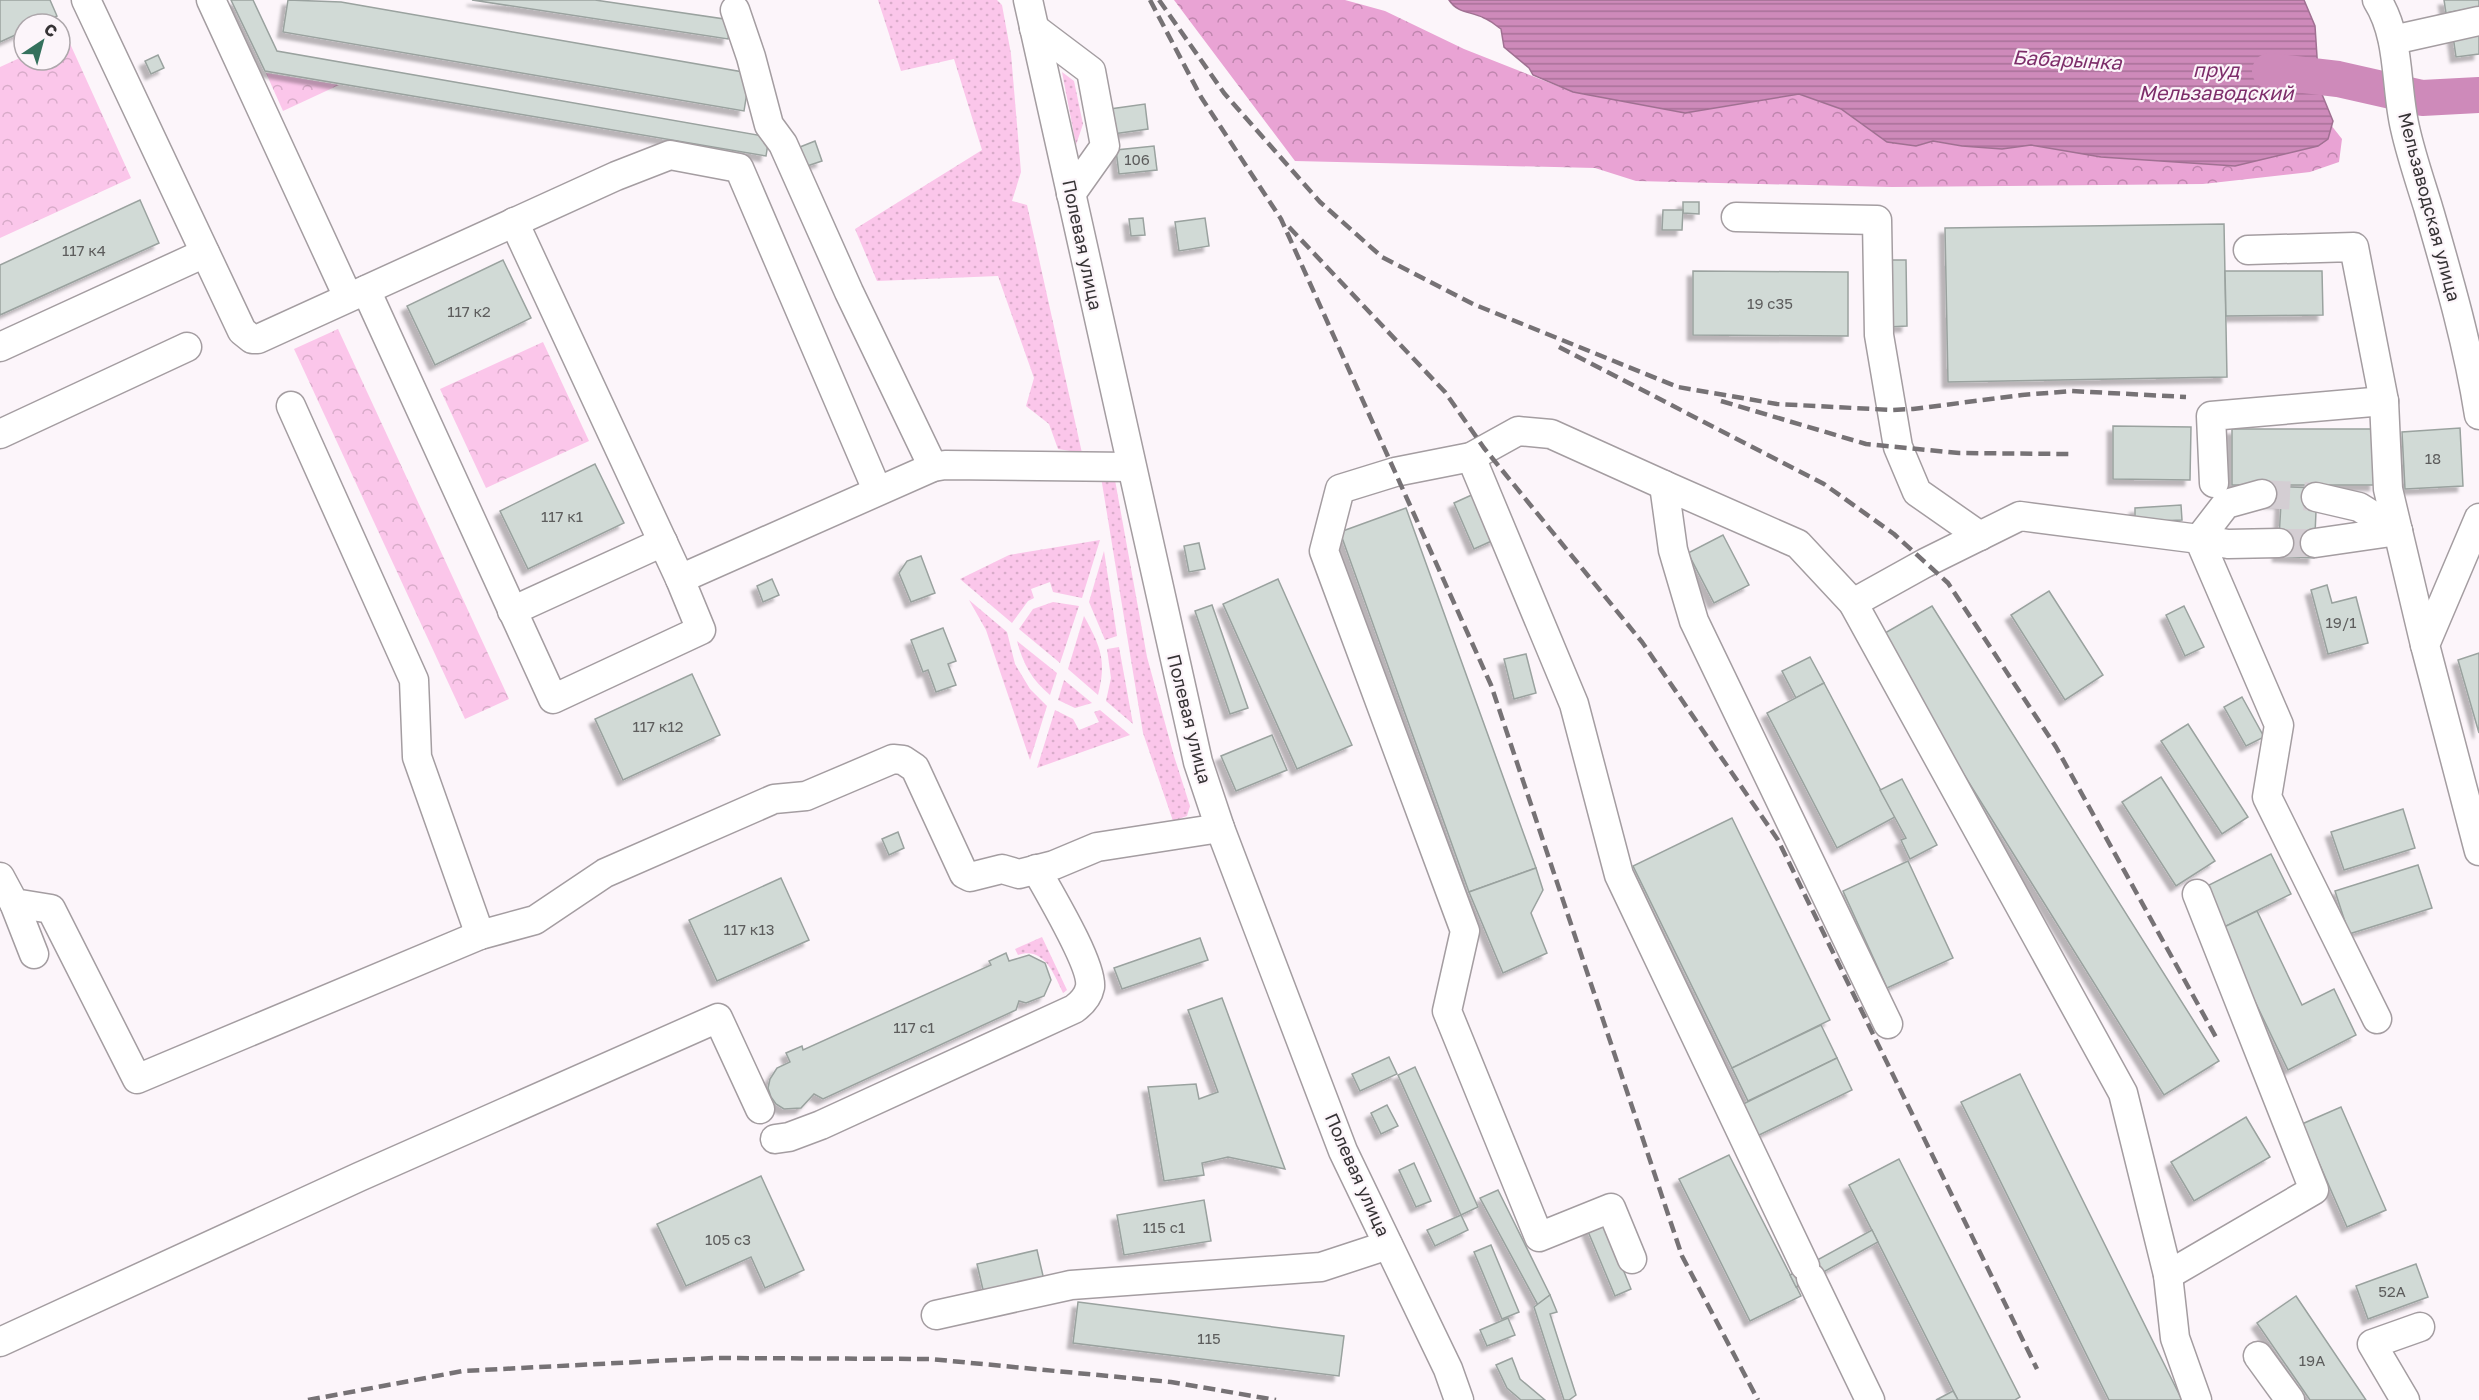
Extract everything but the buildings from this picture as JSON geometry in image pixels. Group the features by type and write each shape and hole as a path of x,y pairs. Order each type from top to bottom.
{"street":[{"path":"86,0 242,331 252,339 258,339 616,176 670,155 739,168 877,490"},
{"path":"211,0 554,699 701,630 680,579 514,222"},
{"name":"Мельзаводская улица","path":"2377,0 2382,9 2394,51 2404,127 2460,317 2472,366 2479,415"},
{"path":"1029,8 1091,71 1105,146 1071,194"},
{"name":"Полевая улица","path":"1029,8 1198,762 1220,828 1343,1151 1448,1369 1459,1400"},
{"path":"735,10 751,57 769,125 783,144 849,292 933,467"},
{"path":"2394,51 2479,21"},
{"path":"1736,217 1877,220 1880,335 1898,447 1917,492 1980,536"},
{"path":"2248,250 2354,247 2384,401 2388,489 2425,645 2470,784 2479,851"},
{"path":"0,347 205,253"},
{"path":"0,434 186,347"},
{"path":"2214,483 2211,416 2384,401"},
{"path":"291,406 414,680 417,757 480,935"},
{"path":"1632,1259 1611,1208 1539,1237 1447,1011 1466,931 1324,550 1340,489 1395,472 1471,457 1518,431 1551,434 1798,544 1853,603 2123,1093 2168,1275 2175,1338 2197,1400"},
{"path":"1471,457 1574,704 1619,875 1870,1400"},
{"path":"680,579 933,467 945,465 1131,466"},
{"path":"1664,485 1673,550 1694,621 1888,1024"},
{"path":"2199,539 2226,504 2262,495"},
{"path":"2316,497 2359,507 2398,531"},
{"path":"1853,603 2019,516 2228,544 2279,543"},
{"path":"2425,645 2479,518"},
{"path":"2314,543 2398,531"},
{"path":"2199,539 2279,725 2267,797 2377,1019"},
{"path":"512,611 663,542"},
{"path":"14,903 51,909 137,1079 480,935 535,920 605,873 774,799 806,796 893,759 903,760 915,768 964,874 970,877 1002,869 1019,874 1054,865 1097,847 1220,828"},
{"path":"775,1138 789,1137 821,1125 1081,1004 1088,993 1090,983 1081,956 1036,869"},
{"path":"0,876 14,903 34,954"},
{"path":"2168,1275 2313,1190 2197,894"},
{"path":"0,1342 358,1177 718,1018 760,1109"},
{"path":"936,1315 1071,1286 1321,1267 1388,1245"},
{"path":"2405,1400 2372,1344 2420,1327"},
{"path":"2258,1356 2290,1400"}],"green space":[{"path":"878,0 997,0 1002,5 1011,54 1021,172 1012,201 1027,205 1082,453 1058,449 1049,424 1026,406 1034,378 998,276 877,281 855,229 982,150 954,59 901,71"},
{"path":"1174,0 1345,0 1385,11 1464,49 1573,92 1685,113 1799,94 1841,109 1887,142 1916,146 1932,141 2002,149 2031,145 2101,157 2235,166 2331,125 2342,139 2339,162 2310,172 2203,184 1892,187 1636,181 1595,168 1295,161"},
{"path":"72,48 131,178 0,238 0,67 12,62 12,72 72,72"},
{"path":"1062,72 1074,81 1083,124 1076,145"},
{"path":"266,73 339,85 283,111"},
{"path":"338,329 509,699 465,719 294,349"},
{"path":"543,342 589,441 486,488 440,389"},
{"path":"1101,477 1115,480 1147,657 1190,806 1187,816 1173,821 1143,733"},
{"path":"1100,540 1082,598 1053,592 1050,582 1031,589 1034,598 1028,601 1012,623 960,579 1009,555"},
{"path":"1104,551 1117,636 1105,640 1089,602"},
{"path":"969,600 1007,632 1015,664 1030,689 1047,706 1030,760 986,630"},
{"path":"1053,602 1079,606 1060,663 1019,629 1033,609"},
{"path":"1084,616 1098,645 1102,663 1098,695 1068,669"},
{"path":"1017,641 1057,673 1050,695 1029,671"},
{"path":"1119,647 1133,724 1106,701 1111,678 1107,649"},
{"path":"1064,680 1092,703 1075,708 1058,700"},
{"path":"1055,710 1073,719 1079,730 1099,722 1094,712 1100,710 1130,735 1037,768"},
{"path":"1042,937 1067,990 1063,993 1052,970 1041,958 1035,954 1018,955 1015,949"}],"water":[{"name":"пруд Мельзаводский","path":"1449,0 2304,0 2315,26 2319,87 2333,121 2328,139 2318,146 2235,166 2101,157 2031,145 2002,149 1933,141 1916,146 1887,142 1841,109 1799,94 1685,113 1573,92 1533,75 1529,68 1504,47 1501,29 1486,19 1456,8"}],"waterway":[{"name":"Бабарынка","path":"2270,71 2338,79 2422,98 2479,95"}],"tunnel":[{"path":"2262,494 2316,497"},
{"path":"2279,543 2315,543"}],"railway":[{"path":"1150,0 1201,97 1281,219 1491,685 1682,1256 1758,1400"},
{"path":"1159,0 1224,93 1320,202 1382,257 1473,304 1678,387 1777,404 1892,410 2072,391 2186,397"},
{"path":"1289,227 1445,392 1484,448 1642,642 1778,840 2037,1369"},
{"path":"1559,347 1824,484 1894,534 1948,583 2056,747 2217,1039"},
{"path":"1721,401 1866,444 1959,453 2070,454"},
{"path":"308,1400 463,1371 714,1358 930,1359 1171,1382 1276,1400"}]}
